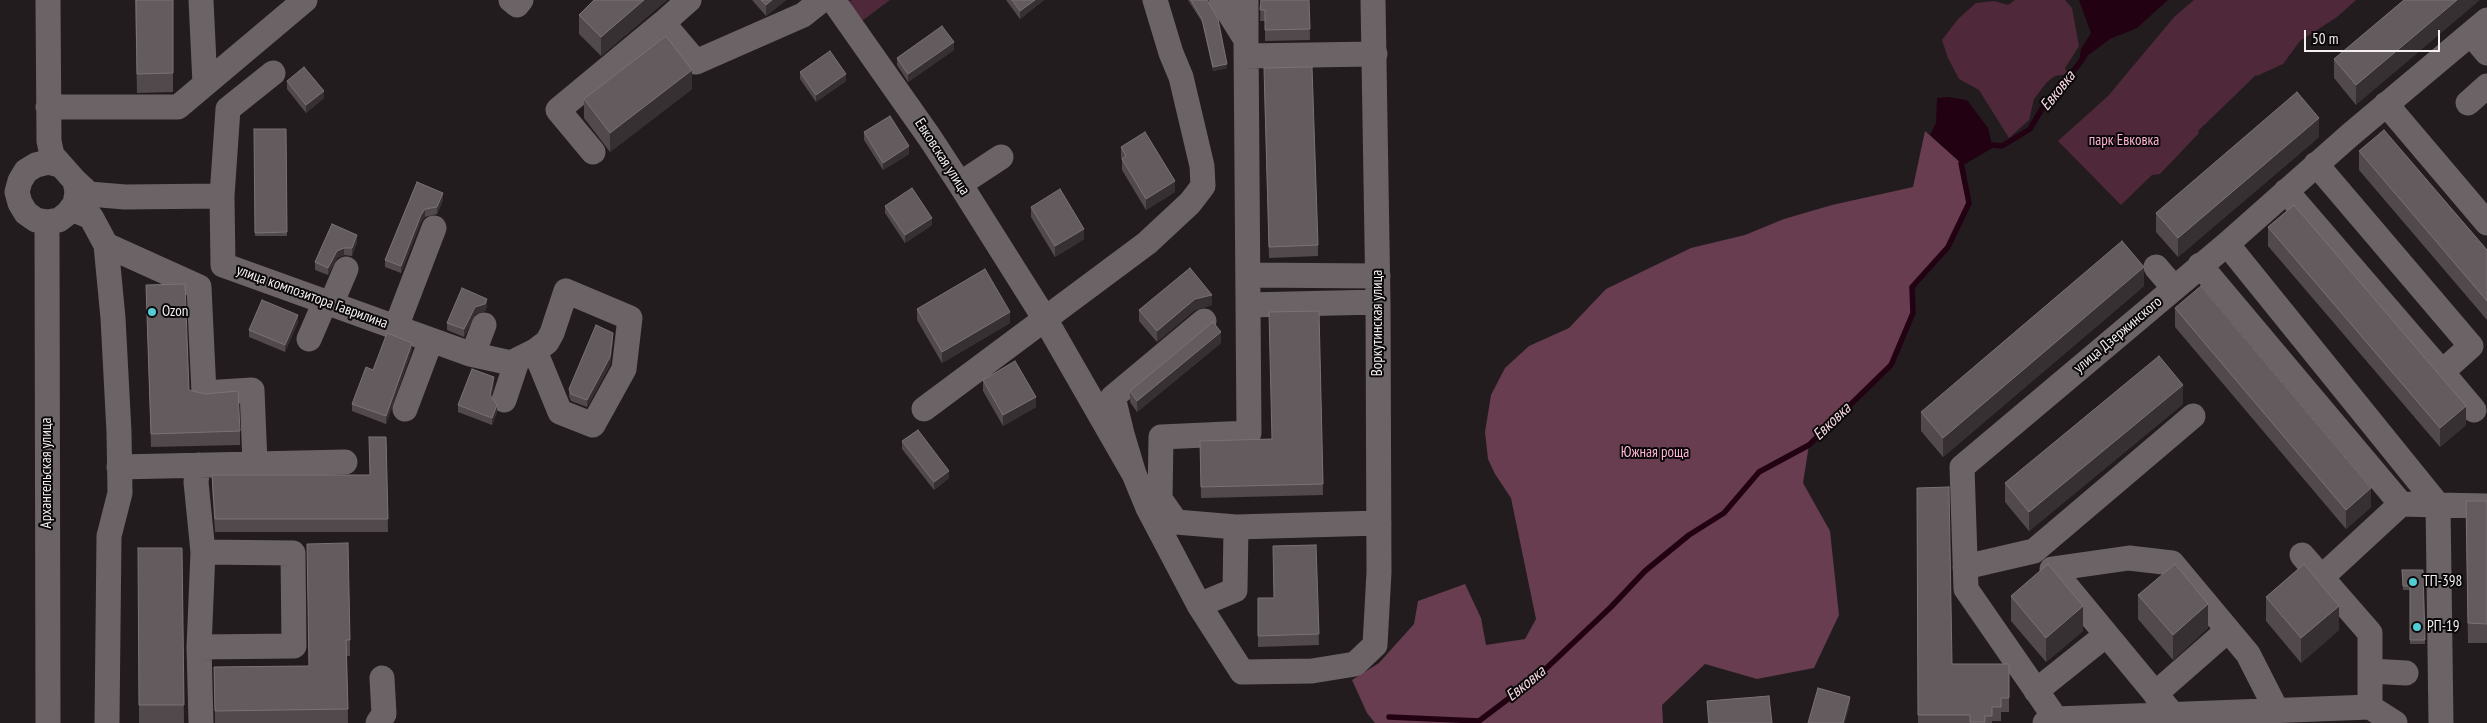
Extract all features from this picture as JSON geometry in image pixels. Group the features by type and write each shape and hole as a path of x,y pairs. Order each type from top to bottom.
{"street":[{"path":"48,0 49,141 52,155 67,186 91,217 106,245 114,337 120,493 109,536 107,723"},
{"path":"201,0 205,84"},
{"path":"48,106 178,107 305,0"},
{"path":"511,0 517,5 521,0"},
{"path":"593,152 558,110 664,23 689,0"},
{"path":"664,23 696,62 803,15 822,0"},
{"name":"Евковская улица","path":"832,0 930,138 960,184 1045,319 1134,474"},
{"path":"924,409 1147,243 1190,203 1203,186 1202,166 1181,77 1171,53 1155,0"},
{"path":"1221,0 1246,48"},
{"path":"1236,527 1235,590 1200,605 1160,499 1161,437 1249,433 1246,0"},
{"name":"Воркутинская улица","path":"1200,605 1242,672 1312,671 1355,664 1375,645 1378,523 1378,276 1373,0"},
{"path":"2479,27 2487,53"},
{"name":"улица Дзержинского","path":"2050,721 2036,691 1966,590 1962,467 2227,244 2316,164 2479,27"},
{"path":"1246,48 1375,54"},
{"path":"67,186 58,220 47,222 36,220 26,213 20,203 18,192 20,181 26,171 67,186 125,197 222,196 228,109 273,73"},
{"path":"2468,103 2487,86"},
{"path":"2386,104 2487,223"},
{"path":"960,184 1001,157"},
{"path":"2316,164 2471,346 2442,372"},
{"path":"2286,191 2474,410"},
{"name":"улица композитора Гаврилина","path":"222,196 223,265 473,354 511,363 526,356"},
{"name":"Архангельская улица","path":"47,222 48,723"},
{"path":"396,327 434,228"},
{"path":"2227,244 2438,505 2441,723"},
{"path":"106,245 199,287 204,393 252,390 255,463"},
{"path":"2200,265 2401,504"},
{"path":"2156,267 2174,288"},
{"path":"309,340 346,270"},
{"path":"1248,275 1378,276"},
{"path":"504,400 526,356 549,338 566,291 630,318 624,369 593,425 560,412 526,356"},
{"path":"1248,305 1378,302"},
{"path":"1170,529 1134,474 1113,397 1204,321"},
{"path":"473,354 484,325"},
{"path":"405,409 431,340"},
{"path":"1965,566 2034,551 2193,416"},
{"path":"119,466 345,462"},
{"path":"198,464 196,482 203,552 199,647 201,723"},
{"path":"2322,577 2401,504 2487,506"},
{"path":"1170,529 1378,523"},
{"path":"2034,551 2052,569 2173,715"},
{"path":"199,647 294,646 293,553 203,552"},
{"path":"2302,555 2370,633 2370,707"},
{"path":"2052,569 2129,558 2172,563 2248,654 2277,711"},
{"path":"2155,694 2228,630"},
{"path":"2036,691 2106,636"},
{"path":"2370,671 2406,673"},
{"path":"378,723 384,714 382,678"},
{"path":"2050,721 2370,707 2395,723"}],"green space":[{"path":"852,0 890,0 862,21 848,2"},
{"path":"2015,0 2065,0 2072,8 2079,46 2065,68 2068,74 2055,76 2047,82 2034,99 2029,120 2009,138 1979,90 1959,79 1948,58 1942,40 1958,19 1976,3 1994,1 2008,5"},
{"name":"парк Евковка","path":"2194,0 2356,0 2337,17 2300,41 2283,64 2256,75 2198,131 2199,133 2160,174 2152,175 2121,205 2058,141 2108,96 2175,16"},
{"name":"Южная роща","path":"1925,131 1961,163 1969,203 1948,247 1912,287 1913,313 1891,365 1809,445 1803,483 1830,531 1839,615 1814,668 1757,679 1705,664 1662,705 1663,723 1375,723 1367,713 1352,680 1379,663 1414,624 1418,601 1465,584 1481,618 1486,645 1525,639 1536,619 1511,498 1495,474 1488,459 1485,432 1491,395 1505,368 1529,346 1569,328 1606,289 1691,248 1745,235 1784,219 1832,205 1913,187"}],"shaded area":[{"path":"2079,0 2168,0 2137,28 2110,39 2079,62 2081,49 2091,33"},
{"path":"1948,97 1967,100 1988,128 1992,145 1961,163 1930,135 1936,123 1937,98"}],"building":[{"path":"136,0 173,0 173,73 137,74"},
{"path":"594,0 644,0 601,37 579,15"},
{"path":"761,0 772,0 766,5"},
{"path":"1012,0 1035,0 1020,11"},
{"path":"1191,0 1207,0 1218,19 1227,64 1213,67 1202,19"},
{"path":"1261,0 1309,0 1310,29 1265,30 1265,10 1260,10"},
{"path":"2404,0 2457,0 2356,85 2334,59"},
{"path":"942,26 954,42 908,74 897,58"},
{"path":"666,36 692,70 610,133 584,99"},
{"path":"830,51 846,74 816,95 800,72"},
{"path":"304,67 324,91 306,105 287,81"},
{"path":"1312,67 1318,245 1269,247 1264,68"},
{"path":"2297,92 2319,118 2178,238 2156,213"},
{"path":"890,116 909,146 883,163 864,132"},
{"path":"254,129 286,129 287,232 255,233"},
{"path":"2384,130 2487,250 2487,301 2359,151"},
{"path":"1145,132 1175,181 1146,199 1122,159 1126,156 1121,147"},
{"path":"417,182 443,193 437,207 425,209 421,215 401,266 385,260"},
{"path":"912,188 932,218 905,235 885,206"},
{"path":"1060,189 1084,229 1055,246 1031,207"},
{"path":"2294,205 2466,406 2440,428 2268,227"},
{"path":"332,224 357,235 352,248 344,248 337,251 328,268 315,262"},
{"path":"2122,241 2144,267 1943,438 1921,412"},
{"path":"1190,268 1212,295 1195,299 1157,331 1139,310"},
{"path":"985,269 1010,312 942,352 917,309"},
{"path":"185,284 189,390 205,394 238,391 240,431 151,434 146,285"},
{"path":"2201,286 2371,488 2346,510 2175,308"},
{"path":"462,288 487,299 485,304 475,307 464,329 447,323"},
{"path":"262,300 298,315 285,345 249,330"},
{"path":"1319,311 1323,484 1201,487 1200,441 1272,439 1269,312"},
{"path":"1213,322 1221,332 1137,401 1130,391"},
{"path":"596,325 613,333 610,357 587,400 571,394 569,389"},
{"path":"387,333 412,343 386,416 352,404 366,367 373,370"},
{"path":"2159,356 2183,385 2029,512 2005,483"},
{"path":"1015,361 1036,397 1003,415 983,380"},
{"path":"472,369 494,377 490,395 497,405 492,418 458,405"},
{"path":"918,430 949,471 934,482 902,441"},
{"path":"369,437 386,437 388,519 215,519 212,475 370,475"},
{"path":"1949,487 1952,664 2009,664 2009,698 2001,698 2001,707 1992,707 1992,716 1985,716 1985,722 1970,722 1970,715 1918,715 1917,488"},
{"path":"2466,501 2487,501 2487,624 2468,623"},
{"path":"348,543 350,640 346,640 348,709 215,711 214,667 309,666 307,544"},
{"path":"1316,545 1319,634 1258,636 1258,598 1274,598 1273,546"},
{"path":"138,548 182,548 184,705 139,705"},
{"path":"2048,564 2083,606 2046,638 2011,596"},
{"path":"2175,564 2208,604 2173,635 2138,595"},
{"path":"2304,564 2339,606 2301,638 2266,597"},
{"path":"2402,570 2423,570 2425,640 2410,640 2410,586 2403,586"},
{"path":"1818,688 1850,697 1843,723 1808,723"},
{"path":"1769,696 1772,723 1709,723 1707,701"}],"waterway":[{"name":"Евковка","path":"1389,717 1479,721 1536,678 1611,607 1645,571 1689,535 1724,513 1759,472 1809,445 1891,365 1913,313 1912,287 1948,247 1969,203 1961,163 1992,145 2002,146 2030,129 2046,102 2059,90 2084,57"}],"place":[{"name":"Ozon","path":"152,312"},
{"name":"ТП-398","path":"2413,582"},
{"name":"РП-19","path":"2417,627"}]}
